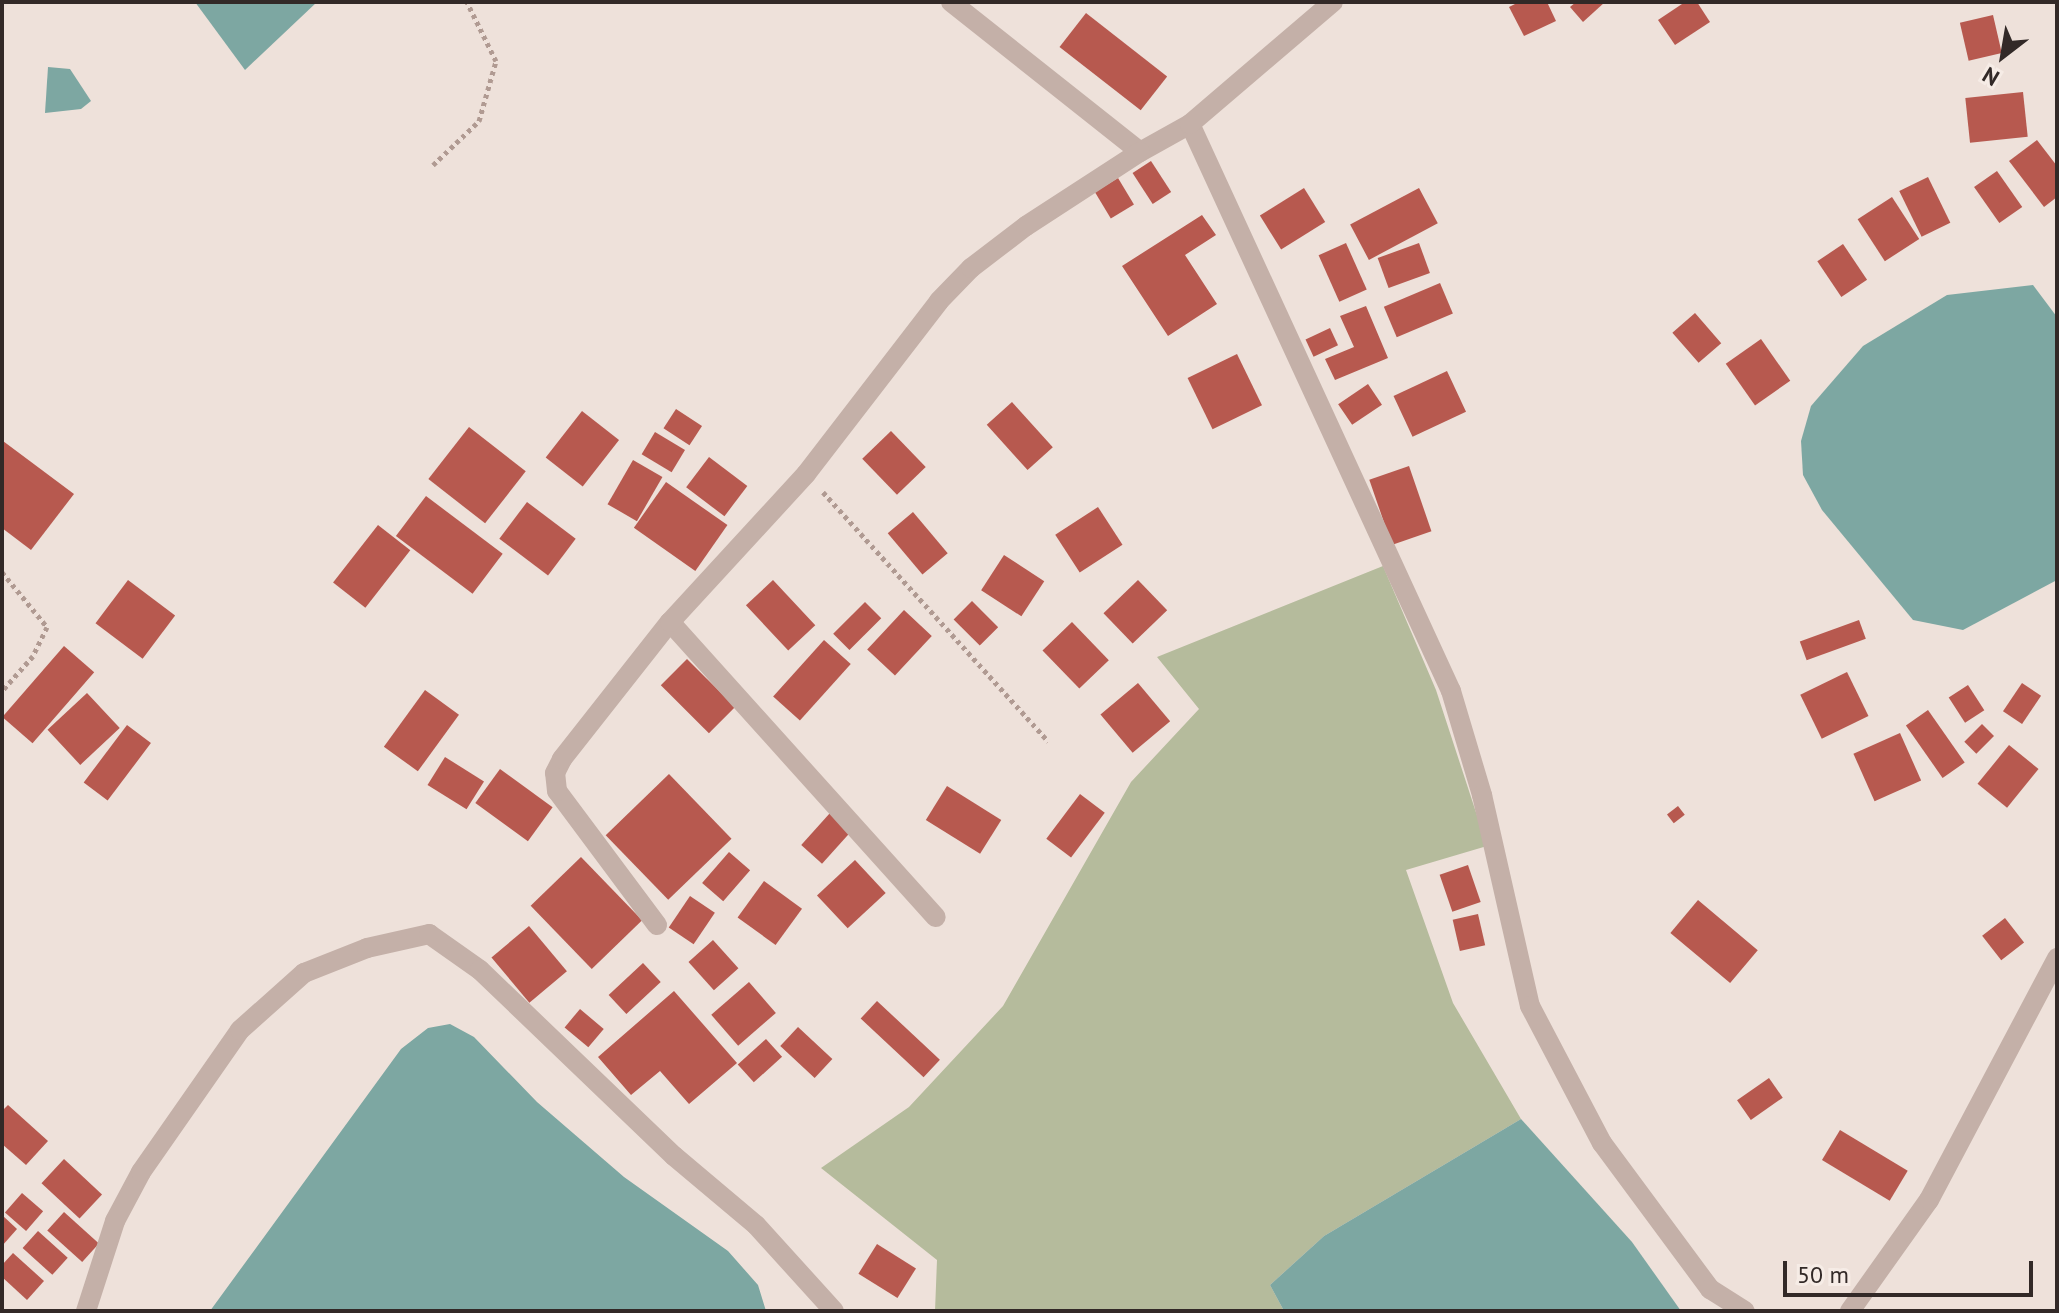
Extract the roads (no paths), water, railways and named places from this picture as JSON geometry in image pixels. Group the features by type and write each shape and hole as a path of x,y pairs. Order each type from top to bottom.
{"street":[{"path":"951,2 1140,152"},
{"path":"657,925 572,815 557,791 555,773 670,622 806,474 939,301 971,268 1140,152 1190,124 1333,2"},
{"path":"1190,124 1451,691 1482,795 1530,1006 1602,1143 1710,1289 1745,1311"},
{"path":"670,622 936,917"},
{"path":"86,1311 115,1221 141,1172 240,1030 304,973 367,948 429,934 480,970 674,1156 756,1225 834,1311"},
{"path":"1850,1311 1929,1200 2057,958"}],"water":[{"path":"195,2 317,2 245,70"},
{"path":"48,67 70,69 91,101 81,109 45,113"},
{"path":"2033,285 2057,317 2057,580 1963,630 1913,620 1822,510 1803,475 1801,441 1811,406 1863,346 1947,295"},
{"path":"450,1024 474,1037 537,1102 624,1177 728,1251 758,1285 766,1311 210,1311 401,1049 428,1028"},
{"path":"1521,1119 1632,1242 1681,1311 1284,1311 1270,1285 1324,1236"}]}
